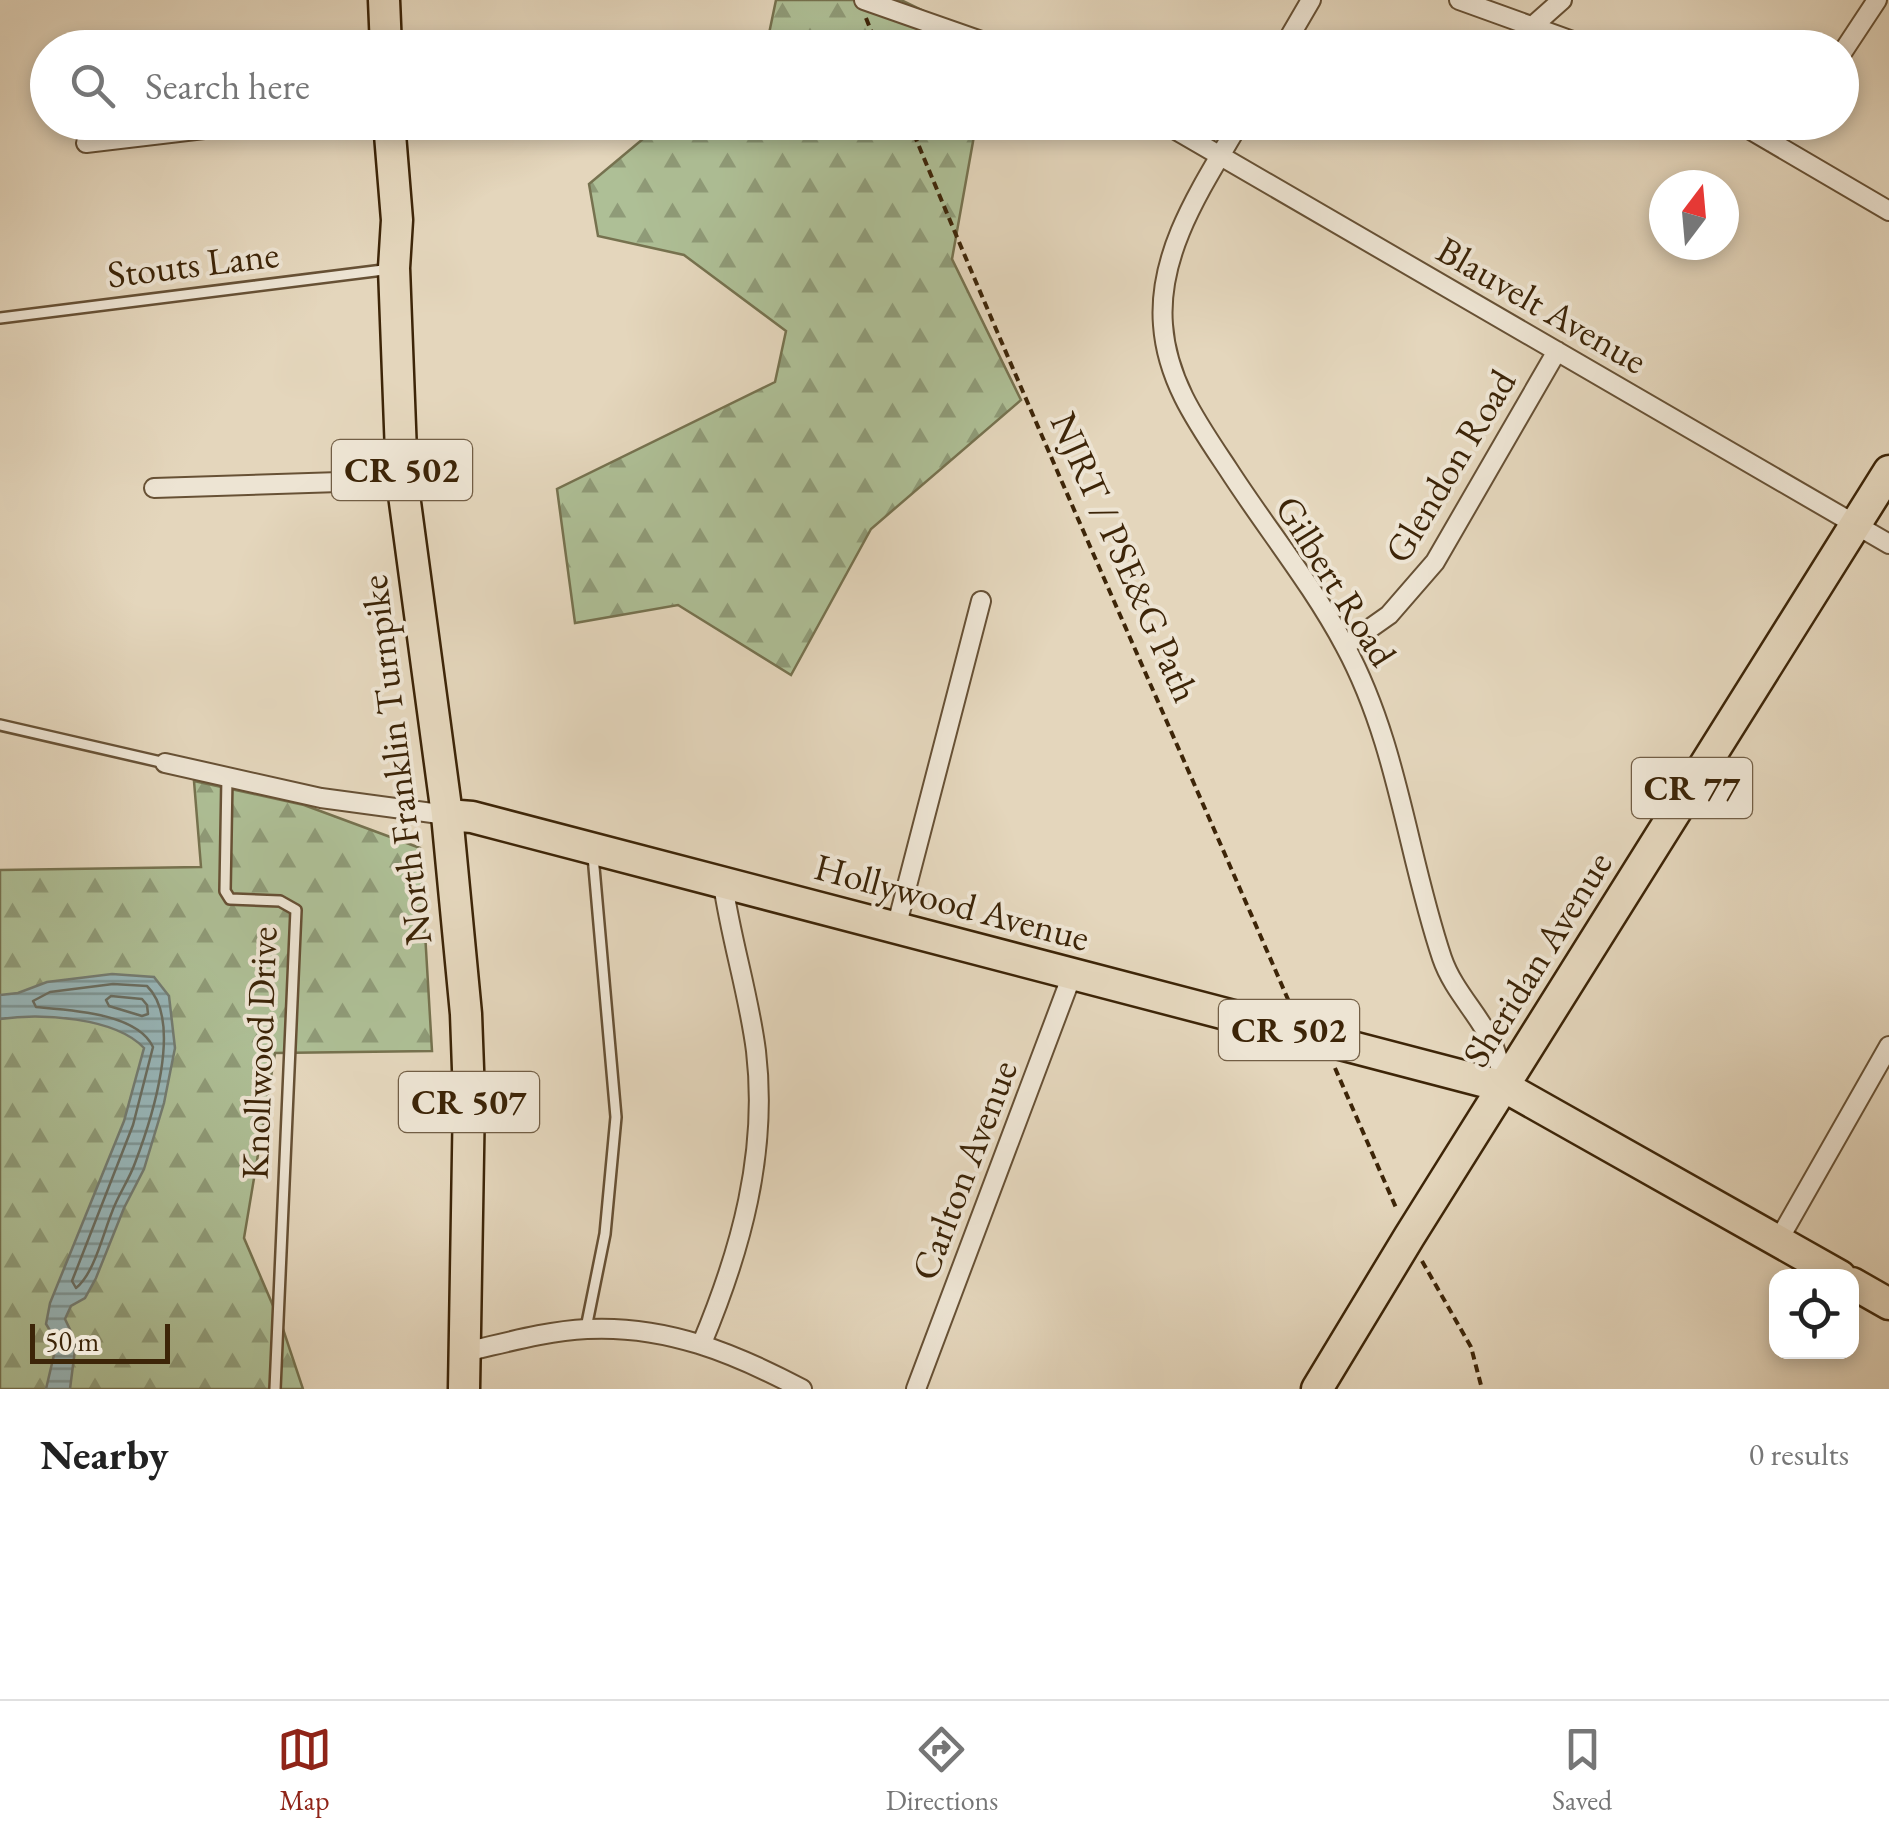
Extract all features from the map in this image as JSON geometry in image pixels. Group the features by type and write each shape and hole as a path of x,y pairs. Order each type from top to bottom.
{"main road":[{"path":"384,0 385,30"},
{"name":"North Franklin Turnpike","path":"391,140 398,220 394,268 402,480 447,816 469,1080 464,1389"},
{"name":"Sheridan Avenue","path":"1318,1389 1889,471"},
{"name":"Hollywood Avenue","path":"447,816 472,817 1506,1087 1828,1269"},
{"path":"1859,1287 1889,1304"}],"street":[{"path":"1293,30 1310,0"},
{"path":"1459,0 1549,30"},
{"path":"1535,24 1562,0"},
{"path":"1857,30 1877,0"},
{"path":"864,8 939,30"},
{"path":"86,143 111,140"},
{"name":"Blauvelt Avenue","path":"1193,140 1889,544"},
{"name":"Gilbert Road","path":"1229,140 1178,235 1168,264 1163,324 1167,354 1190,411 1314,594 1368,692 1385,740 1442,958 1456,991 1492,1042 1506,1087"},
{"path":"1768,140 1889,211"},
{"name":"Glendon Road","path":"1345,646 1389,615 1435,562 1556,352"},
{"path":"154,488 402,480"},
{"path":"896,928 980,600"},
{"name":"Hollywood Avenue","path":"165,763 320,798 447,816"},
{"path":"702,1343 741,1234 757,1146 756,1052 724,884"},
{"name":"Carlton Avenue","path":"916,1389 1072,975"},
{"path":"1778,1241 1889,1046"},
{"path":"464,1352 586,1329 660,1334 702,1343 802,1389"}],"lane":[{"name":"Stouts Lane","path":"0,318 394,268"},
{"name":"Hollywood Avenue","path":"0,725 165,763"},
{"name":"Knollwood Drive","path":"227,777 225,891 230,899 280,901 296,910 275,1389"},
{"path":"586,1329 605,1234 616,1117 593,849"}],"path":[{"name":"NJRT / PSE&G Path","path":"916,140 998,340 1294,1013"},
{"path":"1331,1058 1401,1219"},
{"path":"1417,1253 1470,1347 1482,1389"}],"green space":[{"path":"776,0 901,0 953,25 954,30 770,30"},
{"path":"642,140 973,140 952,259 1021,400 871,529 791,675 678,605 575,623 557,489 775,382 786,331 684,255 598,236 589,184"},
{"path":"194,781 304,805 420,848 432,1051 275,1053 244,1238 283,1329 303,1389 0,1389 0,870 201,867"}],"water":[{"path":"112,974 154,977 169,996 175,1048 144,1169 96,1278 85,1298 71,1306 65,1319 76,1342 70,1389 46,1389 57,1342 46,1324 50,1303 124,1121 144,1048 115,1030 96,1024 55,1017 0,1019 0,995 47,982"}]}
